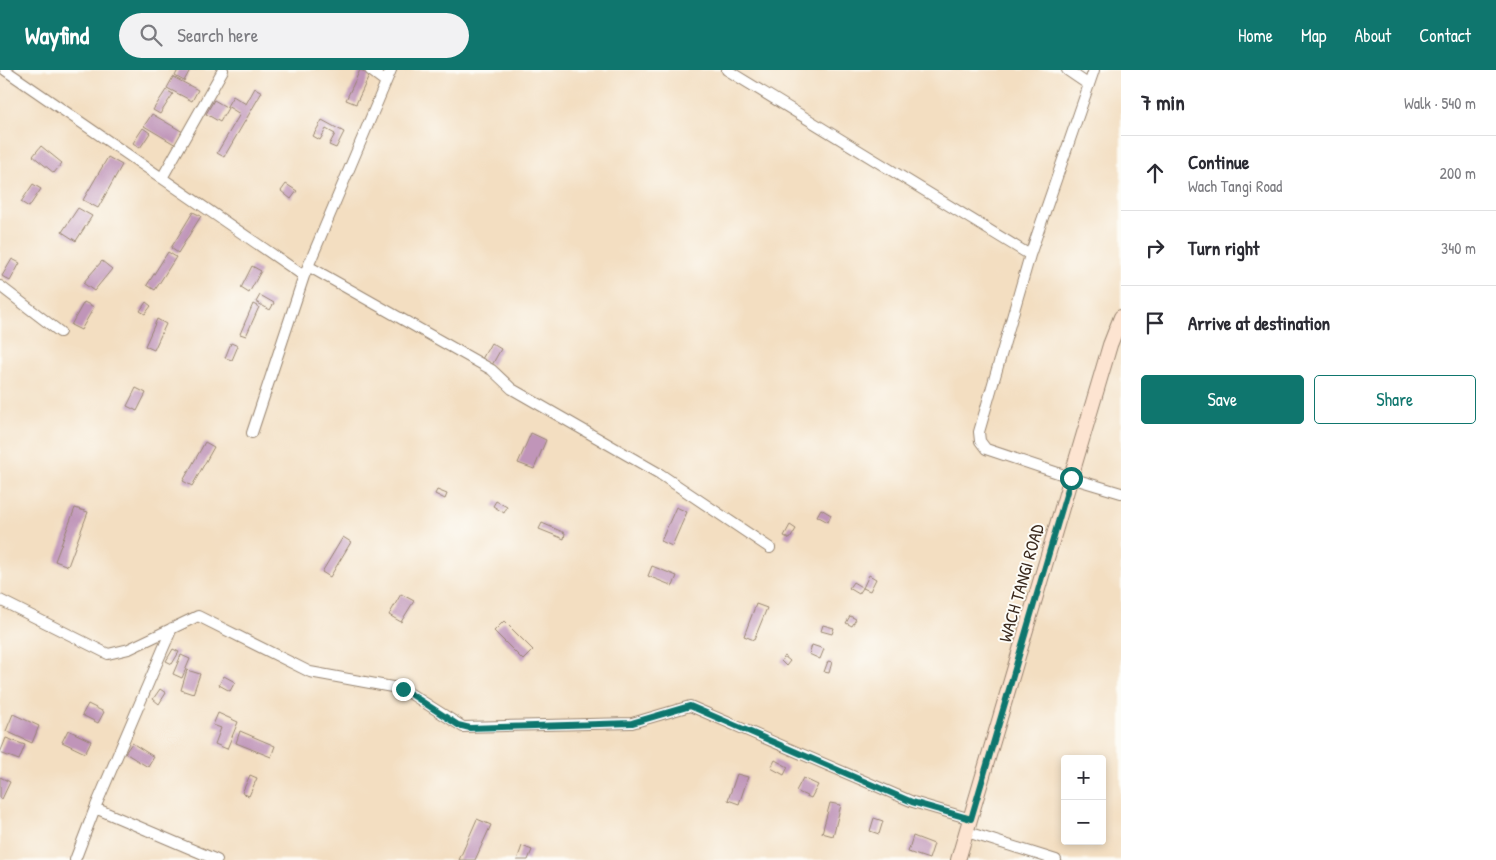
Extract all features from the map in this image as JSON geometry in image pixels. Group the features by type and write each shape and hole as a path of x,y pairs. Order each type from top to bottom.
{"main road":[{"name":"WACH TANGI ROAD","path":"958,860 1068,476 1110,345 1121,317"}],"street":[{"path":"5,70 304,276"},
{"path":"162,178 223,70"},
{"path":"370,70 386,82"},
{"path":"252,433 304,276 391,70"},
{"path":"727,70 1030,255"},
{"path":"1067,70 1089,85"},
{"path":"1094,70 1030,255 979,432 980,441 986,449 1121,494"},
{"path":"308,266 492,370 512,389 660,474 770,548"},
{"path":"0,286 60,332"},
{"path":"0,600 108,654 129,649 198,616 310,672 403,689 464,727 632,723 690,706 969,826 1056,860"},
{"path":"76,860 95,808 172,628"},
{"path":"95,808 217,860"}],"building":[{"path":"178,70 190,70 184,81 175,76"},
{"path":"360,70 370,74 356,104 346,100"},
{"path":"173,77 198,90 192,101 167,88"},
{"path":"255,88 262,92 224,157 217,153 240,114 227,106 233,96 246,104"},
{"path":"166,90 173,94 160,114 153,110"},
{"path":"214,100 228,108 220,122 206,114"},
{"path":"152,114 183,132 176,145 144,126"},
{"path":"322,120 344,132 336,148 329,145 335,134 326,129 320,140 313,136"},
{"path":"143,128 150,133 140,148 133,143"},
{"path":"41,146 62,163 54,173 33,156"},
{"path":"108,157 122,165 98,208 83,200"},
{"path":"33,184 41,189 29,207 21,202"},
{"path":"286,184 297,191 291,199 281,191"},
{"path":"78,208 92,216 76,241 62,232"},
{"path":"193,212 201,216 178,253 171,248"},
{"path":"168,252 176,257 155,290 147,285"},
{"path":"12,259 20,263 10,281 2,276"},
{"path":"102,261 112,269 94,291 83,283"},
{"path":"252,266 261,271 249,293 241,288"},
{"path":"260,295 274,303 270,310 256,302"},
{"path":"84,302 94,307 81,330 71,325"},
{"path":"146,302 151,306 145,314 140,311"},
{"path":"253,304 259,307 246,336 240,334"},
{"path":"157,319 166,324 154,350 145,346"},
{"path":"231,343 238,346 232,360 225,358"},
{"path":"491,343 501,349 492,365 482,359"},
{"path":"136,388 146,393 137,411 127,406"},
{"path":"531,433 546,440 534,469 518,463"},
{"path":"205,442 214,447 192,486 183,481"},
{"path":"437,490 447,494 445,499 435,494"},
{"path":"496,501 507,507 504,513 493,506"},
{"path":"676,507 687,512 672,546 661,541"},
{"path":"75,508 88,512 68,566 55,561"},
{"path":"821,509 831,515 828,522 817,516"},
{"path":"542,523 565,533 564,539 539,529"},
{"path":"790,525 796,529 790,539 784,536"},
{"path":"343,537 351,542 330,577 322,572"},
{"path":"652,566 677,576 673,586 648,576"},
{"path":"869,575 876,579 870,591 863,588"},
{"path":"853,582 863,588 859,594 849,588"},
{"path":"401,594 414,601 401,622 389,615"},
{"path":"756,604 767,608 754,640 744,636"},
{"path":"850,616 856,619 852,626 846,623"},
{"path":"504,621 533,650 523,660 494,631"},
{"path":"823,625 834,628 832,634 821,631"},
{"path":"812,645 824,649 820,659 809,654"},
{"path":"173,649 179,652 172,664 166,661"},
{"path":"181,655 190,659 182,678 173,674"},
{"path":"784,656 790,661 786,666 781,661"},
{"path":"828,661 832,662 829,673 824,672"},
{"path":"187,670 200,674 193,694 181,690"},
{"path":"224,676 235,682 230,691 219,685"},
{"path":"160,689 166,693 159,704 153,699"},
{"path":"88,704 104,712 98,723 82,715"},
{"path":"218,713 238,722 227,749 215,744 221,728 213,725"},
{"path":"13,714 39,726 32,743 6,731"},
{"path":"68,730 91,741 85,753 62,742"},
{"path":"240,731 275,746 271,757 236,743"},
{"path":"6,738 25,745 19,760 0,753"},
{"path":"132,743 154,757 148,767 125,753"},
{"path":"775,760 788,767 784,775 771,768"},
{"path":"737,774 748,777 739,804 728,800"},
{"path":"250,775 257,778 249,796 242,793"},
{"path":"0,777 10,782 2,799 0,798"},
{"path":"803,778 818,785 811,798 796,791"},
{"path":"830,803 841,805 833,836 822,833"},
{"path":"874,818 883,821 879,834 870,831"},
{"path":"477,819 491,825 475,860 459,860"},
{"path":"913,836 934,844 929,859 908,852"},
{"path":"522,846 532,850 528,860 517,860"}],"route":[{"path":"403,689 458,725 470,728 632,723 690,706 912,802 971,819 1071,478"}]}
